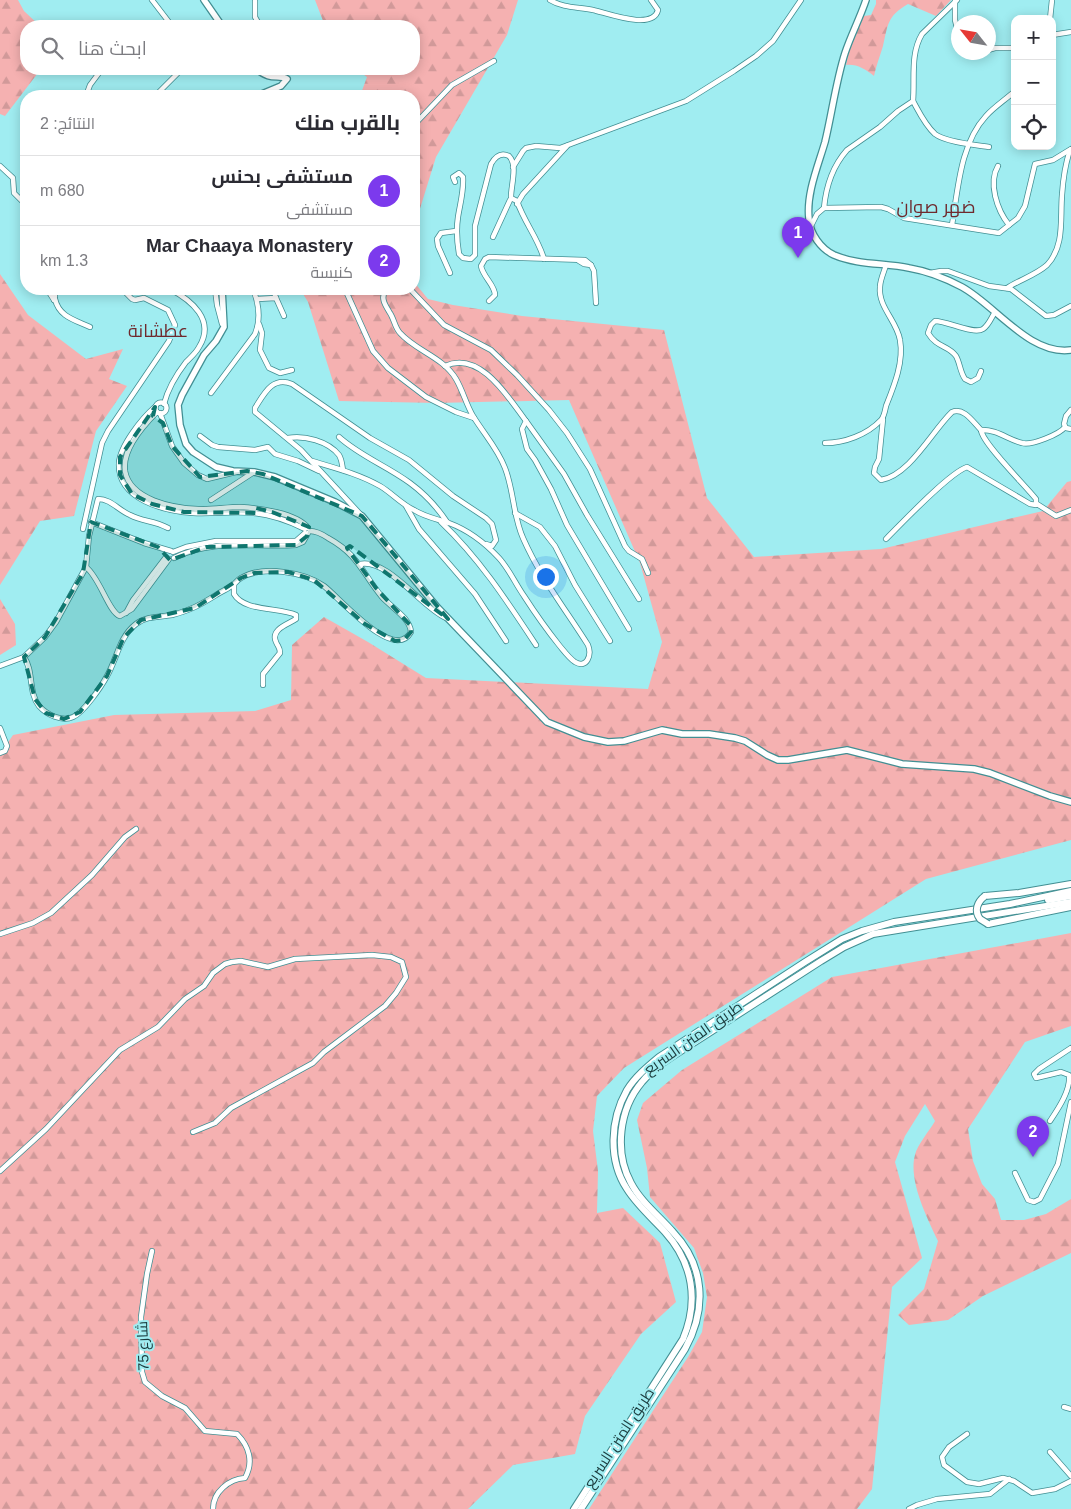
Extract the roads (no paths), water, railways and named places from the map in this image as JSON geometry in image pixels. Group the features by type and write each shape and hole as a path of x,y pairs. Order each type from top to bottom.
{"highway":[{"path":"1071,884 1040,890 985,896 979,901 976,909 980,919 988,924 997,924 1071,906"},
{"path":"1010,904 1014,900 1035,895 1040,890"},
{"name":"طريق المتن السريع","path":"574,1509 683,1339 689,1325 692,1307 691,1282 680,1253 667,1234 634,1199 619,1174 615,1155 614,1130 623,1100 632,1083 644,1069 659,1057 842,939 885,924 1071,892"},
{"path":"1031,908 1038,903 1071,896"},
{"name":"طريق المتن السريع","path":"581,1509 685,1349 699,1314 699,1285 692,1260 675,1234 638,1194 631,1183 623,1161 620,1141 625,1115 632,1097 641,1082 684,1049 821,961 857,941 888,930 915,928 1071,902"}],"main road":[{"path":"204,0 218,20"},
{"path":"866,0 842,64 825,141 813,184 809,208 810,227 816,239 829,252 849,259 930,273 964,288 1041,346 1058,350 1071,350"},
{"path":"265,75 287,79 281,86 271,90"},
{"path":"222,295 224,327 216,341 204,355 178,405 178,413 186,444 193,452 216,467 275,477 335,502 362,516 448,619 542,719 551,725 595,740 619,742 662,730 682,734 709,734 735,738 752,744 771,757 781,760 838,750 852,750 902,764 978,769 1071,802"}],"street":[{"path":"152,0 167,20"},
{"path":"550,0 566,7 641,20 656,16 658,10 651,0"},
{"path":"514,167 526,148 536,146 555,148 567,146 686,101 734,71 773,41 801,0"},
{"path":"1050,15 1052,0"},
{"path":"255,1 257,20"},
{"path":"955,15 956,1"},
{"path":"956,1 918,39 913,71 913,100 926,123 937,135 946,139 989,147"},
{"path":"1056,34 1071,32"},
{"path":"996,49 1011,48"},
{"path":"420,118 452,85 494,62"},
{"path":"88,90 98,75"},
{"path":"161,90 176,75"},
{"path":"952,226 969,143 984,118 1011,94"},
{"path":"824,208 828,182 842,155 913,100"},
{"path":"518,204 523,194 567,146"},
{"path":"810,227 817,214 824,208 885,208 904,218 998,233 1018,218 1025,206 1035,164 1053,160 1070,150"},
{"path":"1007,288 1041,270 1050,262 1054,254 1060,237 1062,192 1065,166 1070,150"},
{"path":"455,182 453,177 459,174 463,177 456,231 460,256 465,259 472,258 475,253 476,226 491,164 496,158 505,154 512,159 514,167 511,199 493,238"},
{"path":"0,166 12,175 14,193 20,199"},
{"path":"998,166 994,177 997,203 1003,218 1009,225"},
{"path":"511,199 518,204 527,226 538,241 544,259"},
{"path":"450,273 438,246 437,239 441,233 456,231"},
{"path":"489,301 495,293 481,269 485,259 492,256 579,261 592,265 596,302"},
{"path":"886,265 879,290 884,306 898,329 901,351 893,388 883,417 879,459 874,473 881,480 886,479 903,468 952,412 956,410 963,412 982,430 1006,436 1025,444 1053,436 1062,431 1066,416 1071,410"},
{"path":"930,273 941,270 948,271 989,286 1007,288 1046,316 1054,315 1071,306"},
{"path":"50,295 51,298 55,299"},
{"path":"54,295 56,305 63,314 90,327"},
{"path":"83,529 103,440 169,341 174,330 174,323 168,310 144,298 135,300 128,295"},
{"path":"24,656 28,662 35,699 41,708 55,717 64,719 74,716 89,701 107,676 124,637 136,624 146,618 164,616 195,608 234,585 236,581 245,576 266,572 288,572 304,576 324,586 365,624 395,641 404,640 411,632 410,624 383,597 360,564 342,546 318,532 307,531 289,519 241,507 185,508 158,501 135,490 126,476 125,461 132,445 160,409 180,371 199,348 203,338 202,319 195,306 181,295"},
{"path":"216,295 218,310 224,327"},
{"path":"255,295 258,322 262,333 260,350 270,368 280,373 292,370"},
{"path":"275,295 284,316"},
{"path":"348,295 373,351 388,368 426,397 456,412 474,418"},
{"path":"312,461 344,470 380,486 405,506 430,518 459,527 483,543 506,566 523,595 564,651 574,662 584,664 588,660 590,654 588,645 530,554 521,535 506,468 497,451 474,418 457,381 446,366 397,330 392,316 384,303 383,295"},
{"path":"416,295 444,325 491,350 549,410 571,439 590,469 625,546 629,551 642,559 648,572"},
{"path":"256,299 276,298"},
{"path":"981,372 975,381 971,382 964,379 956,356 936,343 928,333 935,321 943,321 973,331 979,331 985,328 995,312"},
{"path":"211,393 255,334 258,322"},
{"path":"446,366 457,361 465,362 486,373 510,400 564,474 639,599"},
{"path":"362,516 312,461 254,410 270,387 279,382 292,384 370,438 400,454 419,467 453,496 492,524 496,540 492,546 483,543"},
{"path":"160,409 172,446 188,467 200,477 208,479 239,471"},
{"path":"160,409 148,414 132,434 120,457 120,475 128,490 147,502 177,511 198,513 256,511"},
{"path":"825,443 836,443 867,431 883,417"},
{"path":"150,420 163,422"},
{"path":"526,421 522,429 526,449 535,460 551,489 567,525 628,629"},
{"path":"1064,427 1071,429"},
{"path":"982,430 984,438 1029,490 1036,499 1037,504"},
{"path":"200,436 218,447 255,450 268,448 275,454 298,460 323,473"},
{"path":"288,438 303,437 317,441 338,455 344,470"},
{"path":"339,437 353,449 410,483 430,500 447,522"},
{"path":"886,539 941,486 959,471 966,468 1030,504 1037,504 1056,516 1071,510"},
{"path":"211,500 254,472"},
{"path":"0,666 24,656 46,637 56,622 86,567 91,522 99,498 113,503 120,511 140,520 151,520 168,528"},
{"path":"405,506 419,529 475,594 506,641"},
{"path":"515,513 540,527 555,546 575,585 610,641"},
{"path":"440,520 491,578 536,645"},
{"path":"91,522 172,551"},
{"path":"169,557 168,551 216,541 296,546 303,542 307,531"},
{"path":"169,557 207,547 256,542"},
{"path":"158,547 169,557"},
{"path":"86,567 100,584 113,611 120,616 126,613 172,551"},
{"path":"360,564 371,564 379,567 409,589 439,615 448,619"},
{"path":"234,585 234,594 239,600 296,616 294,621 280,628 276,633 275,641 280,649 280,654 263,674 263,685"},
{"path":"0,728 6,746 5,751 0,753"},
{"path":"0,934 33,923 51,913 92,875 121,841 136,829"},
{"path":"0,1171 46,1129 120,1050 158,1027 185,999 204,986 213,974 225,964 241,961 268,967 295,959 372,955 392,957 402,962 406,976 403,983 380,1010 324,1052 313,1063 231,1108 215,1123 193,1132"},
{"path":"1050,1121 1070,1089 1070,1080 1065,1072 1056,1072 1036,1078 1034,1074 1071,1048"},
{"path":"1015,1173 1028,1200 1034,1202 1040,1199 1058,1164 1071,1102"},
{"name":"شارع 75","path":"152,1251 141,1317 142,1372 146,1382 162,1396 185,1408 205,1431 237,1434 245,1442 250,1458 250,1470 245,1478 222,1487 213,1501 213,1509"},
{"path":"1064,1407 1071,1409"},
{"path":"967,1434 944,1451 942,1457 944,1465 967,1482 973,1484 997,1479 1009,1479 1032,1493 1055,1489 1071,1481"},
{"path":"1050,1452 1071,1476"},
{"path":"909,1509 937,1499 990,1494 1009,1479"}],"place":[{"name":"مستشفى بحنس","path":"798,258"},
{"name":"Mar Chaaya Monastery","path":"1033,1157"}],"district":[{"name":"ضهر صوان","path":"936,207"},
{"name":"عطشانة","path":"158,331"}]}
